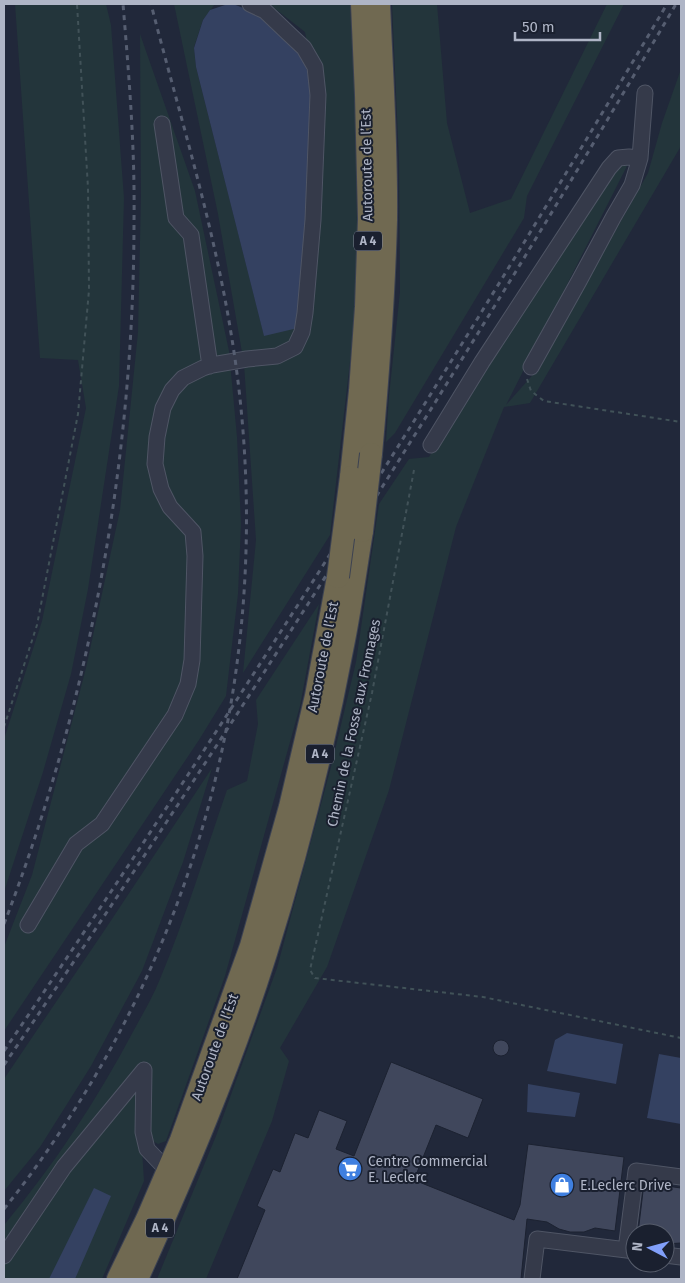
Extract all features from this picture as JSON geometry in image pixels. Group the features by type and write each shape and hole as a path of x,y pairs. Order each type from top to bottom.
{"highway":[{"name":"Autoroute de l’Est","path":"118,1279 168,1170 213,1054 251,946 293,798 316,696 338,577 351,477 365,326 368,219 362,4"},
{"name":"Autoroute de l’Est","path":"137,1279 201,1132 266,954 299,838 324,737 345,638 362,531 380,350 386,220 383,92 378,4"}],"lane":[{"path":"28,925 76,844 102,824 175,715 188,684 192,660 195,556 193,532 170,507 161,489 155,464 157,437 161,418 172,390 183,378 210,366 277,356 295,347 302,332 306,313 312,220 317,105 315,67 304,48 265,11 250,4"},
{"path":"530,367 632,185 640,158 645,93"},
{"path":"162,124 176,218 191,235 210,366"},
{"path":"431,445 482,362 609,168 618,158 640,158"},
{"path":"4,1256 64,1167 144,1070 143,1132 147,1150 168,1170"},
{"path":"633,1223 636,1171 681,1177"},
{"path":"532,1279 537,1239 625,1250"}],"path":[{"path":"4,727 37,626 78,414 88,290 88,188 78,4"},
{"path":"530,367 526,380 531,390 544,400 681,422"},
{"name":"Chemin de la Fosse aux Fromages","path":"414,470 372,693 310,970 315,978 483,997 681,1038"}],"shaded area":[{"path":"15,4 106,4 111,25 124,198 119,386 88,589 71,674 43,772 4,892 4,739 42,621 86,408 78,360 40,358"},
{"path":"174,4 215,4 203,20 194,47 196,67 264,335 312,67 305,32 269,4 350,4 355,98 357,225 355,318 330,535 243,673 256,540 244,364 218,214"},
{"path":"392,4 437,4 447,123 470,213 511,199 607,4 624,4 527,196 524,218 395,433 386,442 400,292 399,160"},
{"path":"140,34 195,191 229,351 237,437 241,524 238,594 226,696 199,740 4,1031 4,947 32,875 86,668 120,510 138,332 141,196"},
{"path":"681,69 681,146 530,403 504,407 456,527 389,790 327,967 280,1048 289,1061 272,1121 206,1279 157,1279 216,1136 277,968 331,767 356,662 379,504 409,459 429,457 473,383 620,165 628,164 506,405 537,370 648,173 662,123"},
{"path":"319,604 300,706 225,976 166,1141 158,1144 146,1137 142,1149 144,1181 102,1279 4,1279 4,1225 40,1179 90,1107 151,999 178,932 227,790 247,781 258,724 256,700"},
{"path":"212,768 183,862 142,971 91,1066 40,1147 4,1191 4,1079"}],"water":[{"path":"233,4 264,16 305,61 311,90 302,327 264,336 196,67 194,48 203,20 210,10"},
{"path":"567,1033 623,1044 616,1084 547,1071 555,1040"},
{"path":"659,1054 681,1058 681,1124 647,1118"},
{"path":"528,1084 580,1093 575,1117 527,1112"},
{"path":"94,1188 111,1196 75,1279 49,1279"}],"building":[{"path":"501,1040 507,1042 509,1048 507,1054 501,1056 495,1054 493,1048 495,1042"},
{"name":"Centre Commercial E. Leclerc","path":"391,1062 483,1099 468,1138 436,1125 414,1180 514,1220 520,1205 528,1144 624,1157 615,1231 595,1228 584,1232 570,1232 559,1229 547,1222 527,1219 521,1279 237,1279 265,1210 257,1206 273,1169 280,1172 295,1133 308,1138 319,1110 347,1121 336,1149 354,1156"},
{"path":"644,1183 681,1188 681,1243 675,1243 675,1223 639,1223"}],"railway":[{"path":"4,924 34,840 61,754 83,666 101,578 116,489 126,399 132,310 134,220 133,139 123,4"},
{"path":"4,1209 51,1145 94,1078 140,992 178,903 207,811 228,718 242,623 246,526 243,430 231,333 215,250 151,4"},
{"path":"4,1051 176,793 344,533 507,270 667,4"},
{"path":"4,1065 92,935 349,540 515,273 676,4"}],"place":[{"name":"Centre Commercial E. Leclerc","path":"350,1169"},
{"name":"E.Leclerc Drive","path":"562,1185"}]}
